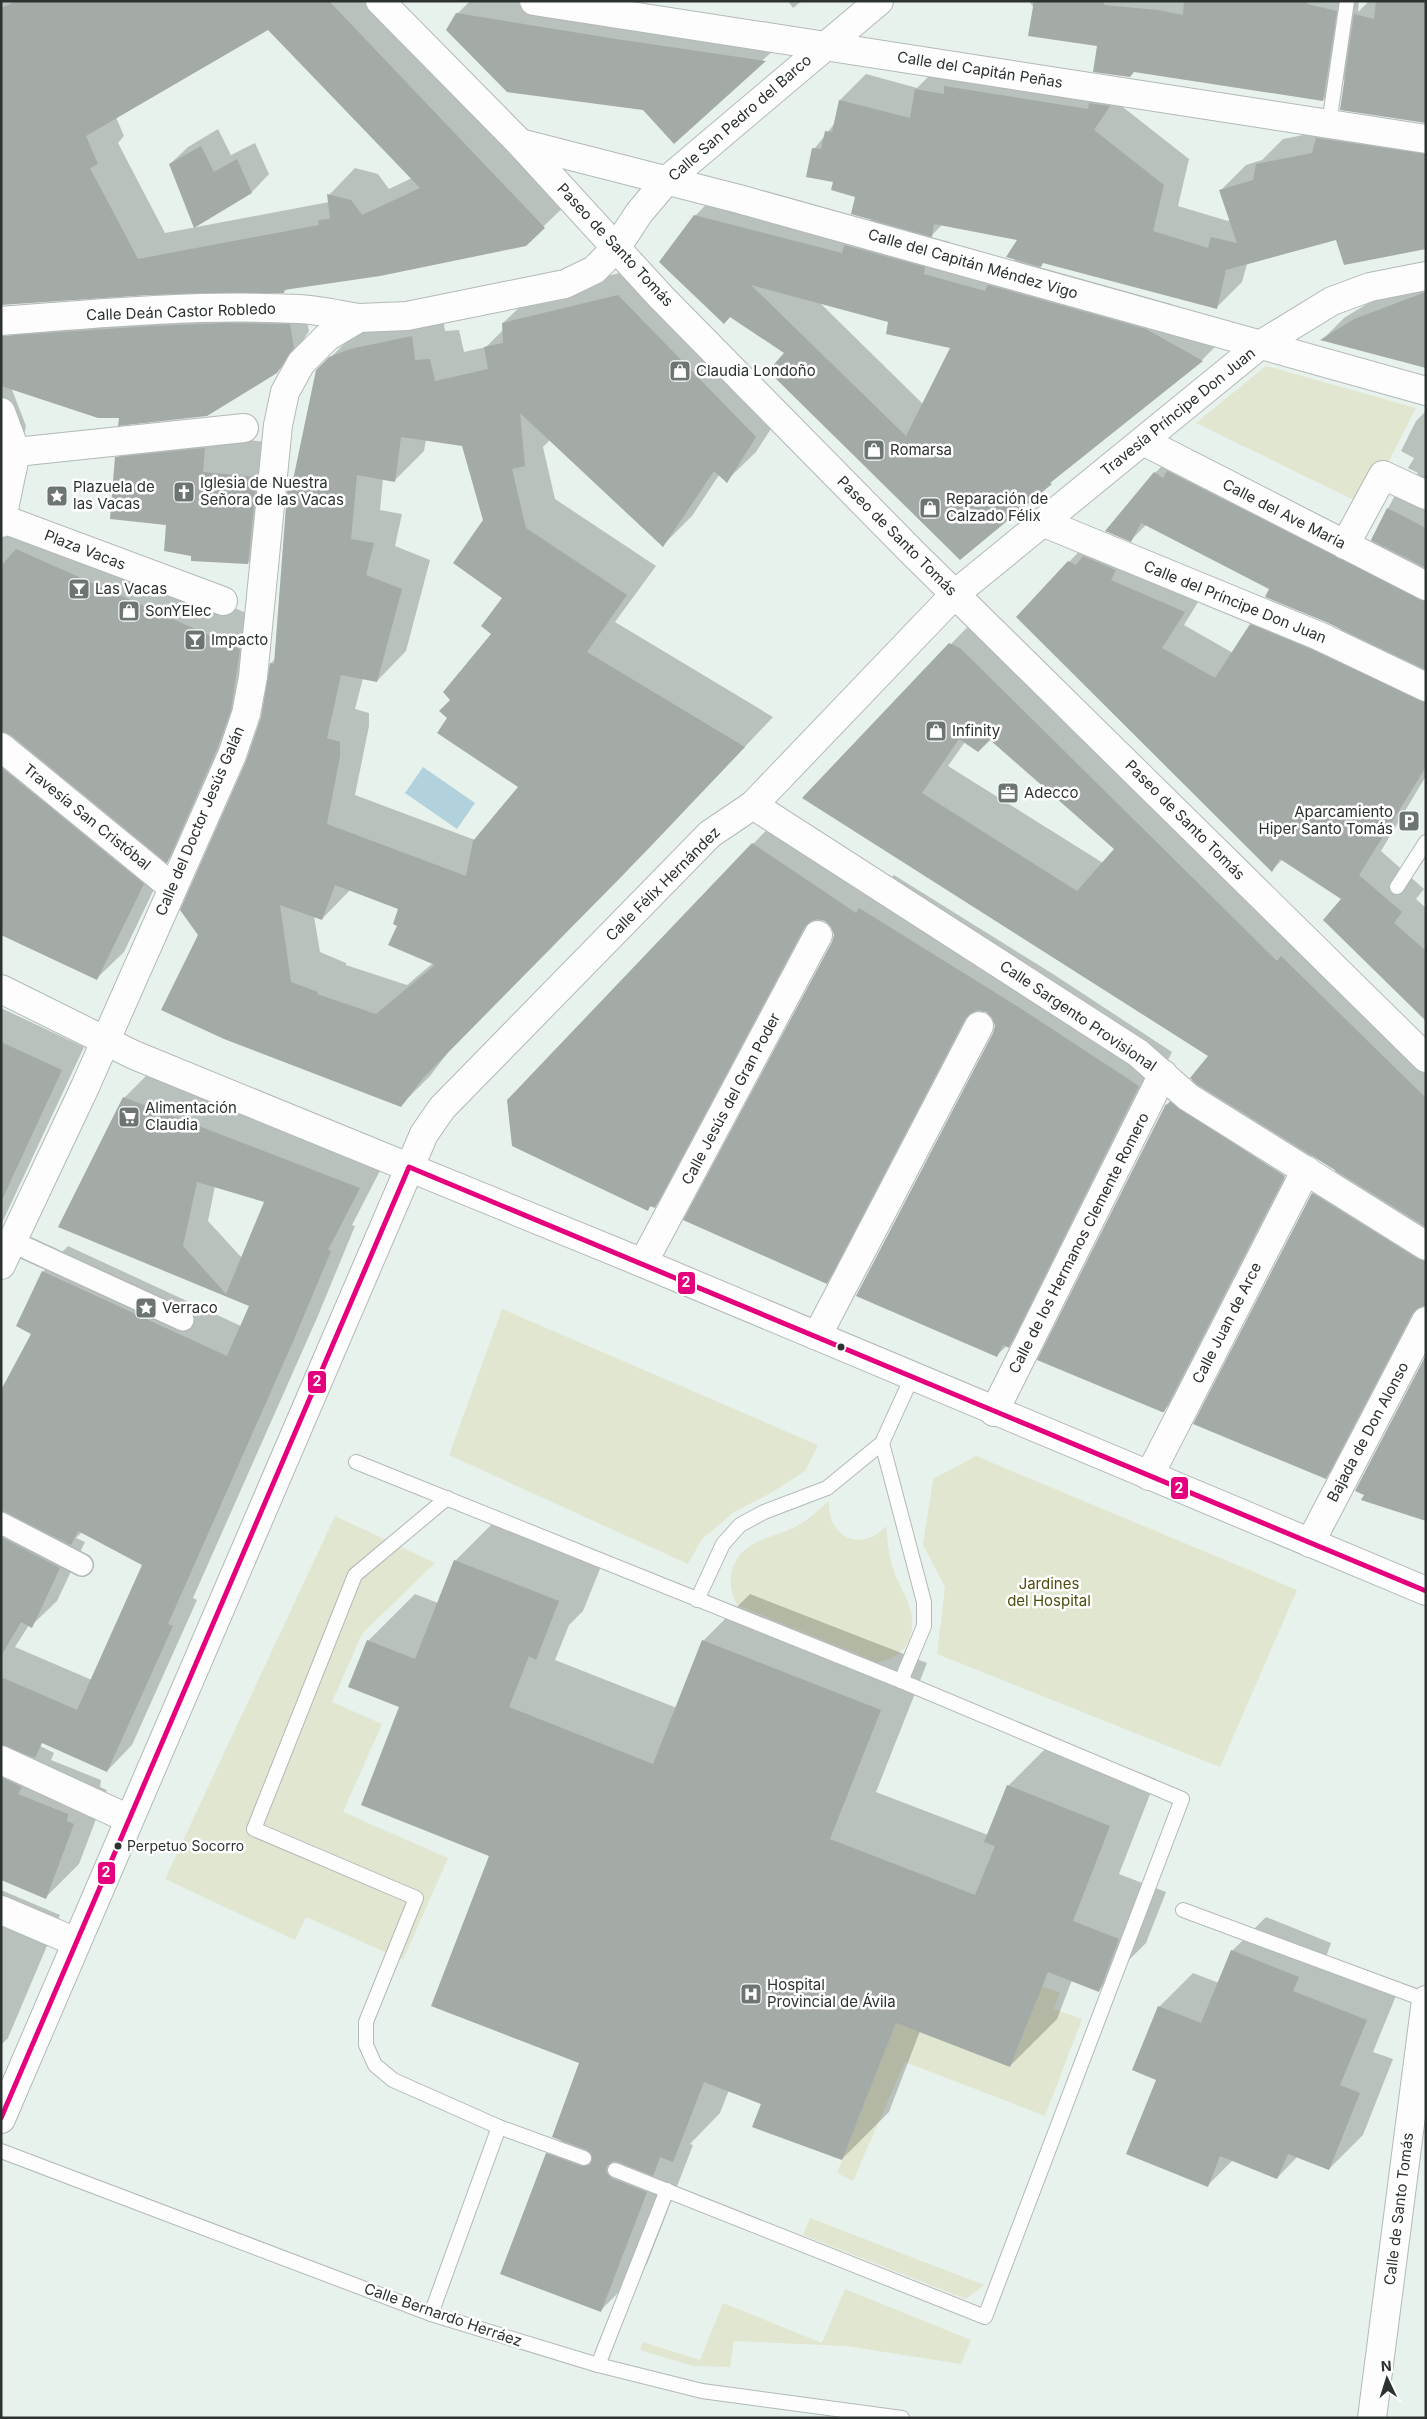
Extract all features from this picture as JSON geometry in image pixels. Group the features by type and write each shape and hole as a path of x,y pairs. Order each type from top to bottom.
{"street":[{"name":"Calle del Capitán Peñas","path":"534,1 1426,139"},
{"name":"Calle San Pedro del Barco","path":"616,248 639,213 666,181 878,1"},
{"name":"Paseo de Santo Tomás","path":"391,4 661,297 955,594 1426,1058"},
{"name":"Calle del Capitán Méndez Vigo","path":"520,142 740,199 1426,391"},
{"name":"Calle del Doctor Jesús Galán","path":"183,1320 7,1253 105,1041 232,755 246,714 261,605 278,425 285,392 301,363 327,337 359,318 407,316 565,284 594,270 616,248"},
{"name":"Travesía Príncipe Don Juan","path":"955,594 1260,345 1332,301 1370,288 1426,276"},
{"name":"Calle Deán Castor Robledo","path":"1,321 134,311 215,309 300,309 359,318"},
{"path":"1,412 16,452 244,428"},
{"name":"Calle del Ave María","path":"1144,441 1426,586"},
{"name":"Plaza Vacas","path":"16,452 6,485 2,521 223,601"},
{"path":"1345,545 1383,474 1426,495"},
{"name":"Calle del Príncipe Don Juan","path":"1042,522 1319,636 1426,687"},
{"name":"Calle Félix Hernández","path":"1,2119 424,1134 442,1108 710,834 754,805 955,594"},
{"name":"Travesía San Cristóbal","path":"1,747 172,887"},
{"name":"Calle Sargento Provisional","path":"754,805 1138,1053 1188,1097 1426,1246"},
{"name":"Calle Jesús del Gran Poder","path":"643,1263 818,935"},
{"path":"1,989 105,1041 643,1263 1426,1592"},
{"path":"817,1336 979,1026"},
{"name":"Calle de los Hermanos Clemente Romero","path":"994,1412 1164,1074"},
{"name":"Calle Juan de Arce","path":"1149,1476 1306,1170"},
{"name":"Bajada de Don Alonso","path":"1310,1543 1426,1321"},
{"path":"1,1524 82,1565"},
{"path":"1,1760 130,1818"},
{"path":"1,1910 76,1942"},
{"name":"Calle de Santo Tomás","path":"1372,2418 1426,2000"}],"lane":[{"path":"1329,124 1347,1"},
{"path":"1396,887 1426,842"},
{"path":"697,1600 723,1544 740,1525 764,1512 826,1488 882,1443 912,1377"},
{"path":"882,1443 924,1602 924,1626 901,1681"},
{"path":"356,1462 901,1681 1182,1799 985,2317 615,2170"},
{"path":"447,1498 356,1575 254,1829 416,1898 366,2022 365,2034 369,2055 375,2066 394,2080 498,2127 584,2158"},
{"path":"1183,1910 1426,2000"},
{"path":"431,2314 498,2127"},
{"name":"Calle Bernardo Herráez","path":"1,2151 431,2314 598,2365 702,2391 902,2418"},
{"path":"598,2365 667,2190"}],"green space":[{"path":"1266,366 1416,408 1366,506 1196,423"},
{"path":"502,1309 818,1445 805,1471 771,1493 734,1512 702,1539 688,1564 449,1455"},
{"name":"Jardines del Hospital","path":"976,1456 1297,1590 1220,1767 937,1654 945,1587 923,1545 933,1479"},
{"path":"829,1501 830,1514 834,1524 847,1538 856,1540 866,1539 886,1526 891,1563 910,1608 912,1618 912,1627 907,1644 902,1651 887,1660 877,1662 737,1605 733,1596 731,1577 733,1568 736,1560 749,1546 799,1525"},
{"path":"335,1516 435,1563 362,1634 332,1702 382,1724 343,1812 448,1858 403,1960 306,1917 295,1940 165,1879"},
{"path":"1008,1973 1060,1993 1054,2009 1082,2019 1045,2116 905,2062 853,2181 837,2173 896,2023 1010,2067 1033,2010"},
{"path":"810,2218 984,2285 966,2299 803,2235"},
{"path":"845,2289 971,2340 961,2364 846,2346 734,2341 730,2367 693,2366 640,2350 643,2342 700,2360 723,2303 822,2343"}],"water":[{"path":"423,767 475,803 457,829 405,793"}],"building":[{"path":"17,1 329,1 545,228 526,246 380,276 284,290 284,293 149,295 1,305 1,8","holes":["268,30 420,188 362,215 351,200 327,194 330,219 318,220 319,225 138,259 90,168 98,164 86,136"]},
{"path":"1034,1 1104,1 1104,5 1158,10 1183,15 1184,1 1307,1 1307,4 1337,11 1323,101 1134,72 1130,77 1093,72 1097,46 1028,36"},
{"path":"1376,1 1426,1 1426,123 1340,110 1354,14 1374,19"},
{"path":"456,13 766,61 674,144 643,110 507,92 446,30"},
{"path":"944,86 1088,109 1089,103 1110,106 1094,130 1164,185 1153,231 1208,248 1211,237 1237,243 1219,190 1253,180 1256,164 1312,153 1316,138 1426,154 1426,249 1344,265 1336,240 1226,270 1217,309 1043,263 1041,267 1006,257 1017,240 934,224 932,237 851,214 855,197 831,190 833,182 806,177 812,148 821,149 825,131 832,132 839,100 910,118 915,89 944,94"},
{"path":"201,146 214,172 237,159 252,193 194,228 169,164"},
{"path":"694,215 842,253 844,245 925,267 924,274 985,291 988,285 1146,329 1203,361 1050,483 1052,484 960,560 768,371 784,353 730,317 724,324 659,262","holes":["751,285 888,322 886,334 950,348 906,436"]},
{"path":"1426,292 1426,368 1320,340 1354,319"},
{"path":"618,295 756,437 727,483 714,471 663,547 520,413 525,466 512,469 526,528 627,595 587,652 745,747 623,875 424,1077 401,1107 224,1039 161,1010 198,935 180,910 246,761 261,717 270,663 274,664 288,480 293,480 316,370 329,357 350,349 412,336 415,360 430,359 435,381 488,369 484,347 503,343 502,323","holes":["401,437 462,446 483,520 453,563 502,598 481,626 491,634 443,692 450,700 439,711 447,718 437,733 518,787 473,841 466,876 327,824 340,756 340,742 327,738 341,675 377,682 402,589 366,575 374,543 351,539 357,475 395,482","335,885 398,909 393,924 397,926 388,945 435,965 376,1014 317,994 318,992 291,982 280,905 322,920"]},
{"path":"225,323 290,324 294,348 277,373 207,416 118,426 119,418 98,418 1,386 1,336"},
{"name":"Iglesia de Nuestra Señora de las Vacas","path":"205,448 203,472 257,477 248,564 191,561 191,556 164,551 166,525 110,519 115,457"},
{"path":"1167,471 1426,601 1426,670 1326,622 1265,597 1269,589 1141,523 1131,542 1105,531 1154,472 1163,478"},
{"path":"1387,508 1426,528 1426,568 1371,540"},
{"path":"16,549 240,649 231,710 217,749 167,863 11,735 1,732 1,566"},
{"path":"1083,556 1116,570 1111,580 1185,612 1162,648 1215,678 1250,624 1313,650 1426,702 1426,767 1359,875 1402,912 1394,923 1426,951 1426,1021 1323,920 1341,899 1280,859 1272,872 1016,617 1068,561 1076,565"},
{"path":"949,643 960,648 1277,961 1281,956 1426,1098 1426,1227 1197,1084 1190,1078 1208,1056 802,798","holes":["959,739 978,752 990,740 1114,849 1077,891 922,793"]},
{"path":"1,767 144,884 97,980 1,935"},
{"path":"752,843 856,913 859,908 1020,1008 1139,1086 1009,1348 1003,1345 997,1357 856,1296 993,1033 995,1026 992,1018 986,1012 978,1010 971,1013 965,1019 827,1284 683,1220 832,942 834,935 831,927 825,921 817,919 810,922 804,928 655,1208 650,1206 648,1211 512,1146 507,1100"},
{"path":"1,1042 62,1070 1,1202"},
{"path":"123,1097 360,1188 328,1250 331,1251 292,1344 168,1624 173,1626 107,1772 42,1743 35,1758 1,1745 1,1677 77,1710 142,1565 78,1531 71,1545 1,1511 1,1390 31,1334 16,1326 42,1271 227,1356 249,1306 58,1227","holes":["197,1182 264,1202 226,1294 183,1246"]},
{"path":"1170,1102 1285,1176 1164,1412 1162,1412 1037,1360 1166,1104 1168,1105"},
{"path":"1312,1193 1418,1259 1426,1262 1426,1305 1418,1308 1412,1314 1326,1479 1193,1424"},
{"path":"1426,1355 1426,1521 1361,1500 1364,1495 1355,1491"},
{"path":"1,1537 60,1568 32,1628 21,1622 1,1656"},
{"path":"454,1560 559,1601 536,1660 529,1656 509,1707 653,1764 702,1640 881,1710 830,1839 975,1895 995,1846 984,1842 1007,1785 1110,1826 1073,1921 1119,1939 1099,1992 1048,1972 1010,2067 896,2023 842,2160 752,2127 761,2104 704,2082 673,2162 660,2157 653,2176 618,2162 613,2161 607,2166 606,2172 611,2178 647,2192 601,2312 500,2274 546,2153 581,2166 589,2165 592,2161 592,2156 587,2150 552,2137 579,2063 431,2006 489,1856 361,1805 399,1707 348,1687 367,1640 415,1659"},
{"path":"1,1777 22,1787 18,1794 68,1814 67,1821 74,1824 46,1899 1,1880"},
{"path":"1231,1950 1299,1977 1293,1991 1367,2020 1340,2085 1360,2093 1329,2170 1288,2154 1277,2179 1220,2156 1208,2187 1126,2154 1156,2080 1132,2070 1158,2006 1201,2023"}],"transit line":[{"name":"2","path":"1,2118 409,1167 1426,1591"}],"place":[{"name":"Claudia Londoño","path":"680,371"},
{"name":"Romarsa","path":"874,450"},
{"name":"Iglesia de Nuestra Señora de las Vacas","path":"184,492"},
{"name":"Plazuela de las Vacas","path":"57,496"},
{"name":"Reparación de Calzado Félix","path":"930,508"},
{"name":"Las Vacas","path":"79,589"},
{"name":"SonYElec","path":"129,611"},
{"name":"Impacto","path":"195,640"},
{"name":"Infinity","path":"936,731"},
{"name":"Adecco","path":"1008,793"},
{"name":"Aparcamiento Hiper Santo Tomás","path":"1409,821"},
{"name":"Alimentación Claudia","path":"129,1117"},
{"name":"Verraco","path":"146,1308"},
{"name":"Perpetuo Socorro","path":"118,1846"},
{"name":"Hospital Provincial de Ávila","path":"751,1994"}]}
